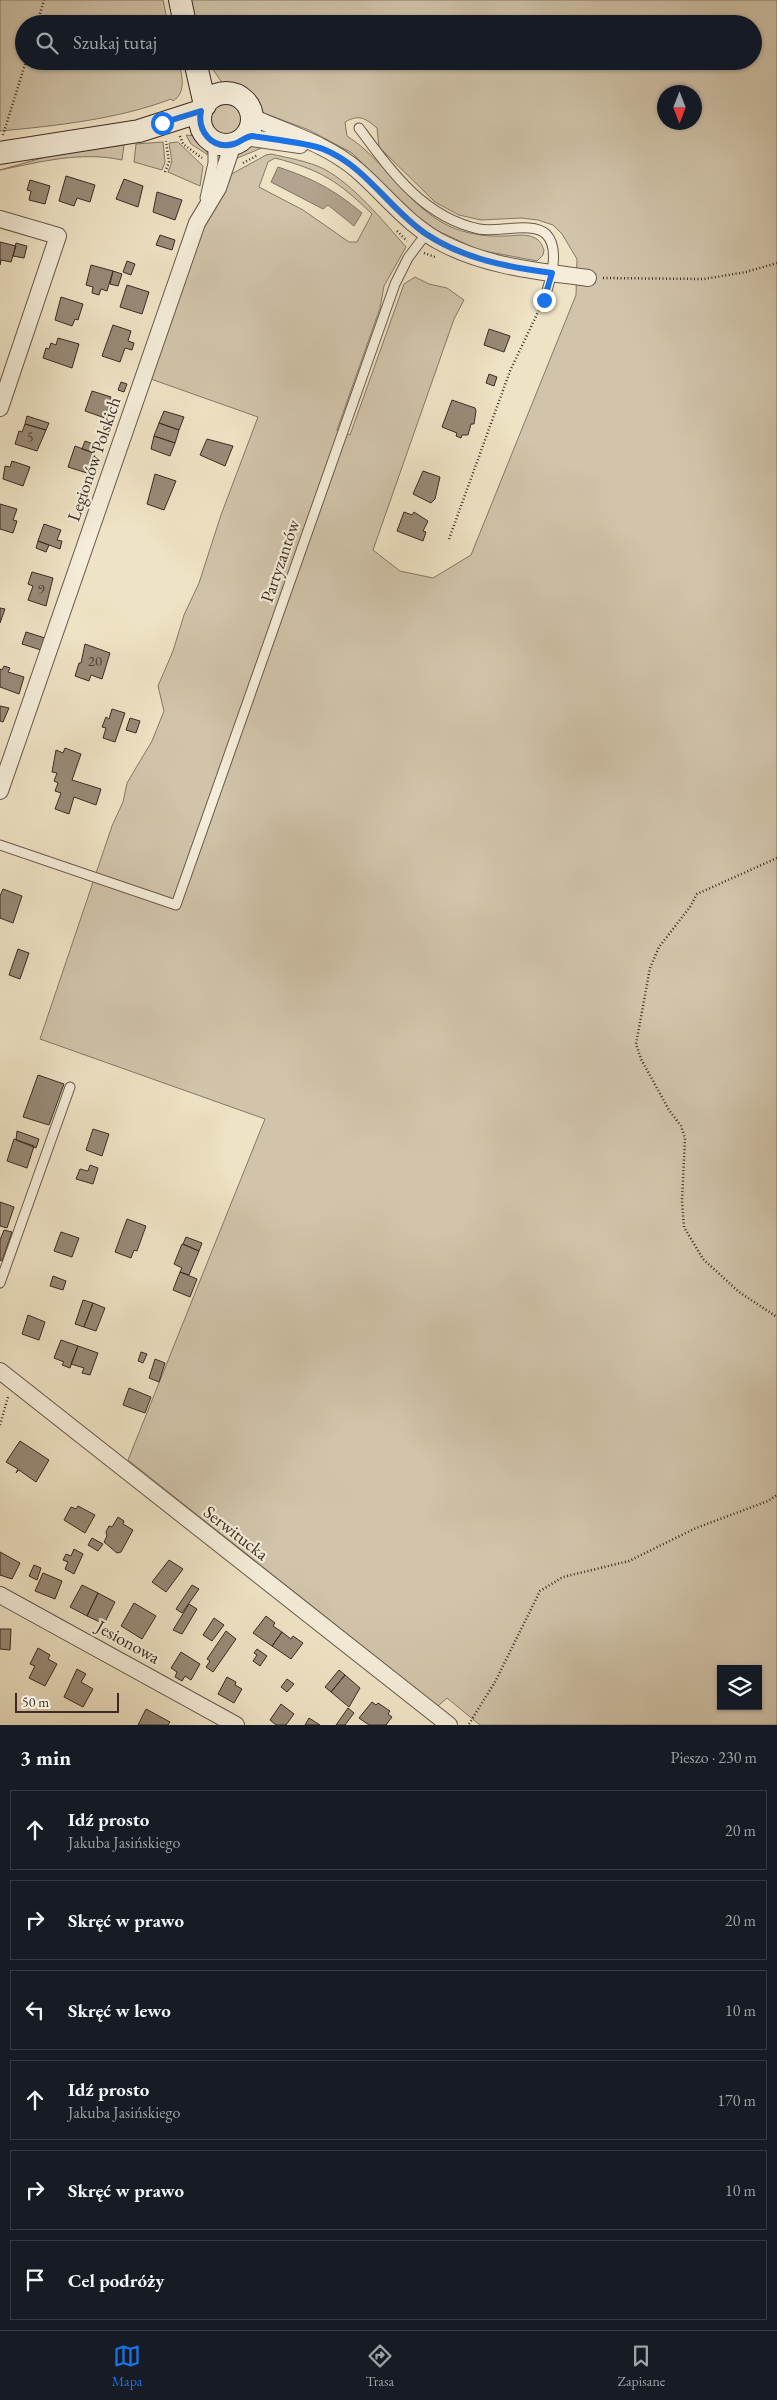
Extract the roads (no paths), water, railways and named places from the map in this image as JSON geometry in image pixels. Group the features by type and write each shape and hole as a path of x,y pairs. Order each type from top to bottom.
{"street":[{"path":"180,0 183,15"},
{"path":"198,70 222,131"},
{"path":"203,70 222,131"},
{"path":"3,152 139,131 222,131 322,149 357,170 400,214 426,234 477,259 588,278"},
{"name":"Legionów Polskich","path":"0,791 197,223 218,188 222,131"},
{"path":"0,219 58,236 1,401"},
{"name":"Serwitucka","path":"0,1371 449,1725"},
{"name":"Jesionowa","path":"0,1595 233,1724"}],"lane":[{"path":"358,128 379,158 402,182 429,207 446,218 480,229 527,228 539,229 546,234 552,246 552,273 544,300"},
{"name":"Partyzantów","path":"0,845 176,905 395,284 408,258 426,234"},
{"path":"0,1284 70,1087"}]}
